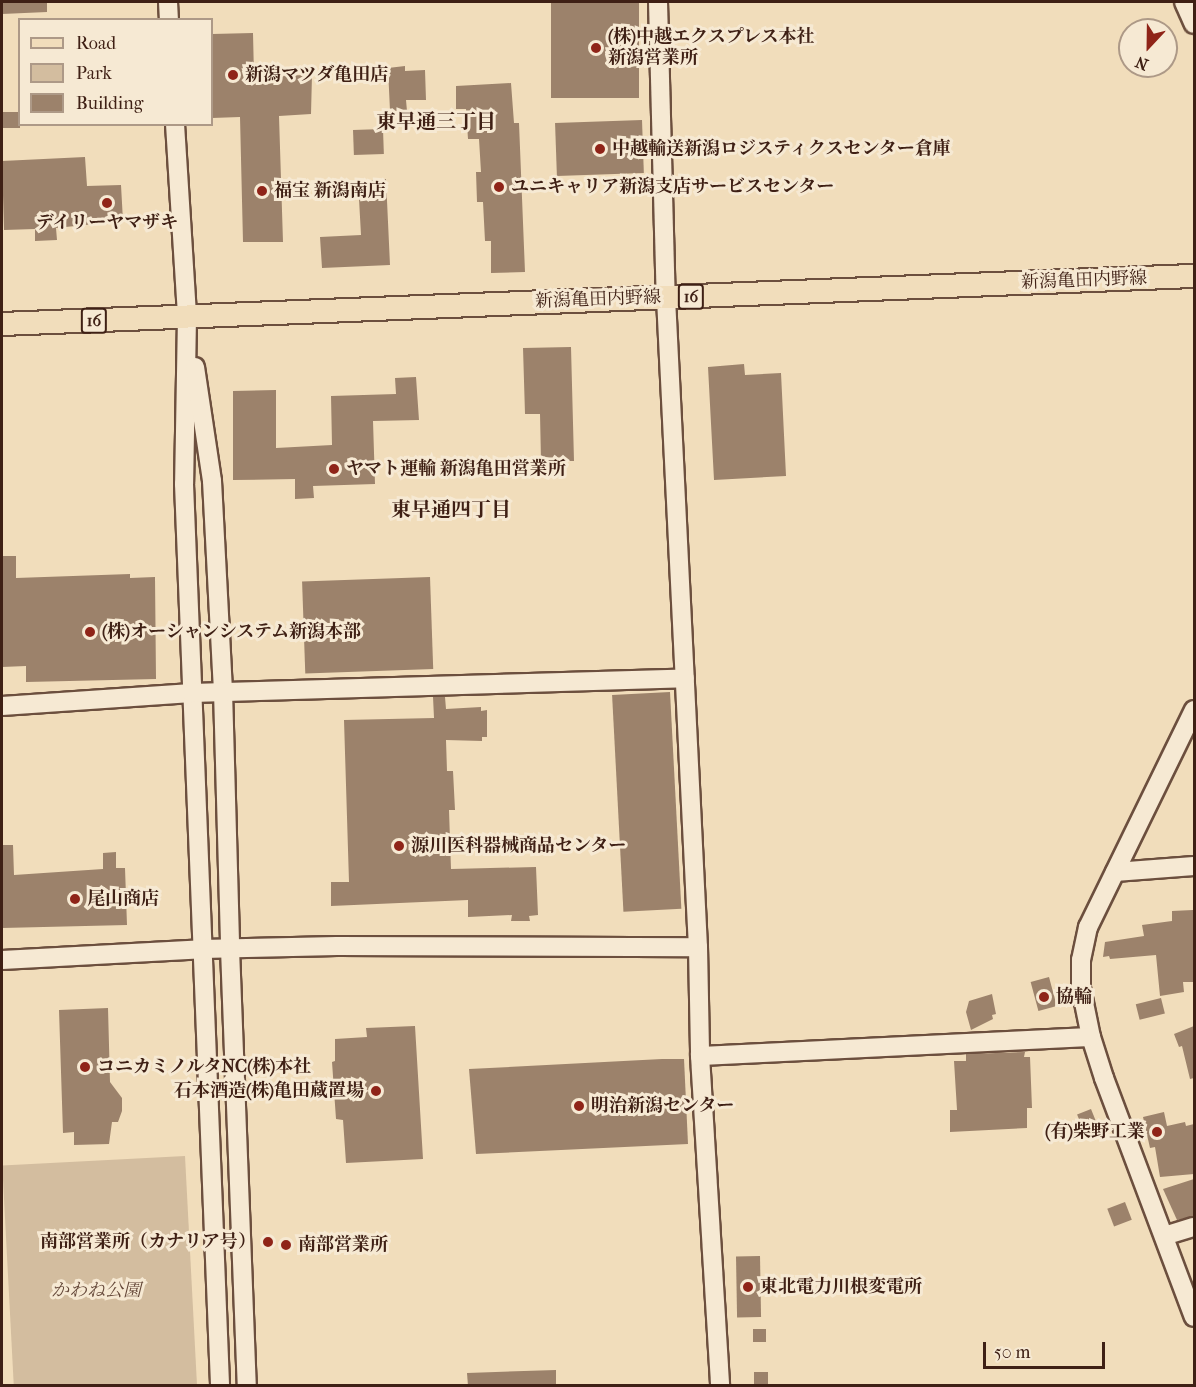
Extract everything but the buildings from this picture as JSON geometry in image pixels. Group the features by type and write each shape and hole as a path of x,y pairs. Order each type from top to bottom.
{"main road":[{"name":"新潟亀田内野線","path":"2,324 1194,276"}],"street":[{"path":"168,2 169,18"},
{"path":"658,2 666,298 698,947 700,1056 720,1386"},
{"path":"1184,2 1194,24"},
{"path":"176,126 188,317 212,481 223,691 230,949 247,1386"},
{"path":"188,317 184,484 220,1386"},
{"path":"2,706 223,691 685,678"},
{"path":"1194,710 1088,927 1081,960 1081,988 1090,1036 1194,1317"},
{"path":"1115,872 1194,866"},
{"path":"2,960 202,949 337,946 698,947"},
{"path":"700,1056 1090,1036"},
{"path":"1164,1236 1194,1227"}],"green space":[{"name":"かわね公園","path":"185,1156 197,1385 14,1386 2,1166"}],"place":[{"name":"(株)中越エクスプレス本社 新潟営業所","path":"596,48"},
{"name":"新潟マツダ亀田店","path":"233,75"},
{"name":"中越輸送新潟ロジスティクスセンター倉庫","path":"600,149"},
{"name":"ユニキャリア新潟支店サービスセンター","path":"499,187"},
{"name":"福宝 新潟南店","path":"262,191"},
{"name":"デイリーヤマザキ","path":"107,203"},
{"name":"ヤマト運輸 新潟亀田営業所","path":"334,469"},
{"name":"(株)オーシャンシステム新潟本部","path":"90,632"},
{"name":"源川医科器械商品センター","path":"399,846"},
{"name":"尾山商店","path":"75,899"},
{"name":"協輪","path":"1044,997"},
{"name":"コニカミノルタNC(株)本社","path":"85,1067"},
{"name":"石本酒造(株)亀田蔵置場","path":"376,1091"},
{"name":"明治新潟センター","path":"579,1106"},
{"name":"(有)柴野工業","path":"1157,1132"},
{"name":"南部営業所（カナリア号）","path":"268,1242"},
{"name":"南部営業所","path":"286,1245"},
{"name":"東北電力川根変電所","path":"748,1287"}],"district":[{"name":"東早通三丁目","path":"436,121"},
{"name":"東早通四丁目","path":"451,509"}]}
